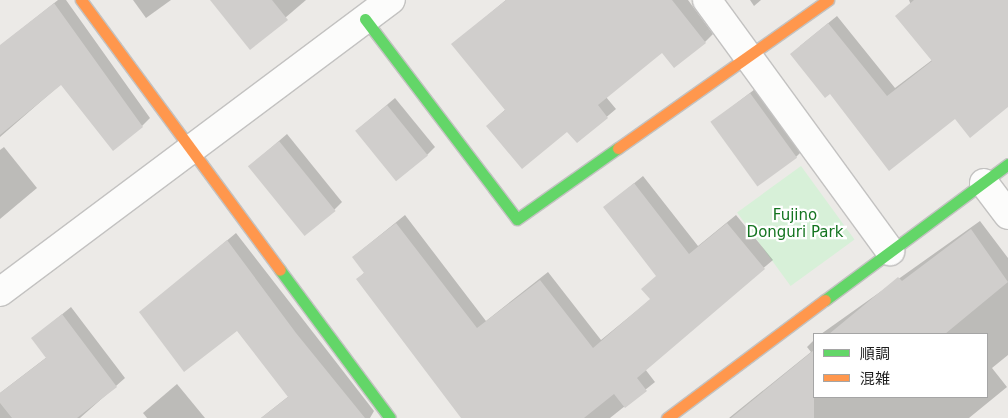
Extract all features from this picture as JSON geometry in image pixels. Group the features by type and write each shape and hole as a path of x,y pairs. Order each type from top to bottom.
{"street":[{"path":"81,0 390,418"},
{"path":"0,292 391,0"},
{"path":"707,0 890,251"},
{"path":"365,19 517,219 751,59 828,0"},
{"path":"667,418 1008,164"},
{"path":"984,183 1008,215"}],"green space":[{"name":"Fujino Donguri Park","path":"801,166 854,240 791,286 737,212"}],"building":[{"path":"210,0 272,0 288,20 250,50"},
{"path":"506,0 672,0 706,43 674,68 662,53 598,105 608,118 577,143 567,132 522,169 486,126 505,110 451,44"},
{"path":"914,0 1008,0 1008,107 970,138 955,119 889,171 830,94 825,98 790,54 828,23 887,96 932,61 895,16"},
{"path":"54,3 143,127 113,151 61,85 0,135 0,45"},
{"path":"750,93 797,158 757,187 710,122"},
{"path":"387,105 428,156 396,181 355,131"},
{"path":"279,141 336,211 305,236 248,166"},
{"path":"634,183 689,254 727,223 765,269 637,378 647,391 625,408 614,394 584,418 461,418 356,279 364,273 352,257 396,223 477,328 540,280 593,348 650,299 641,289 656,276 603,207"},
{"path":"971,229 1008,282 946,333 830,333 898,277 902,281"},
{"path":"227,240 296,333 365,418 261,418 288,397 237,331 184,372 139,312"},
{"path":"62,314 117,387 77,418 12,418 0,403 0,393 46,358 31,338"},
{"path":"813,351 814,418 731,418"}],"traffic: fast":[{"path":"365,19 517,219 618,148"},
{"path":"825,300 1008,164"},
{"path":"280,270 390,418"}],"traffic: slow":[{"path":"81,0 280,270"},
{"path":"618,148 828,0"},
{"path":"667,418 825,300"}]}
